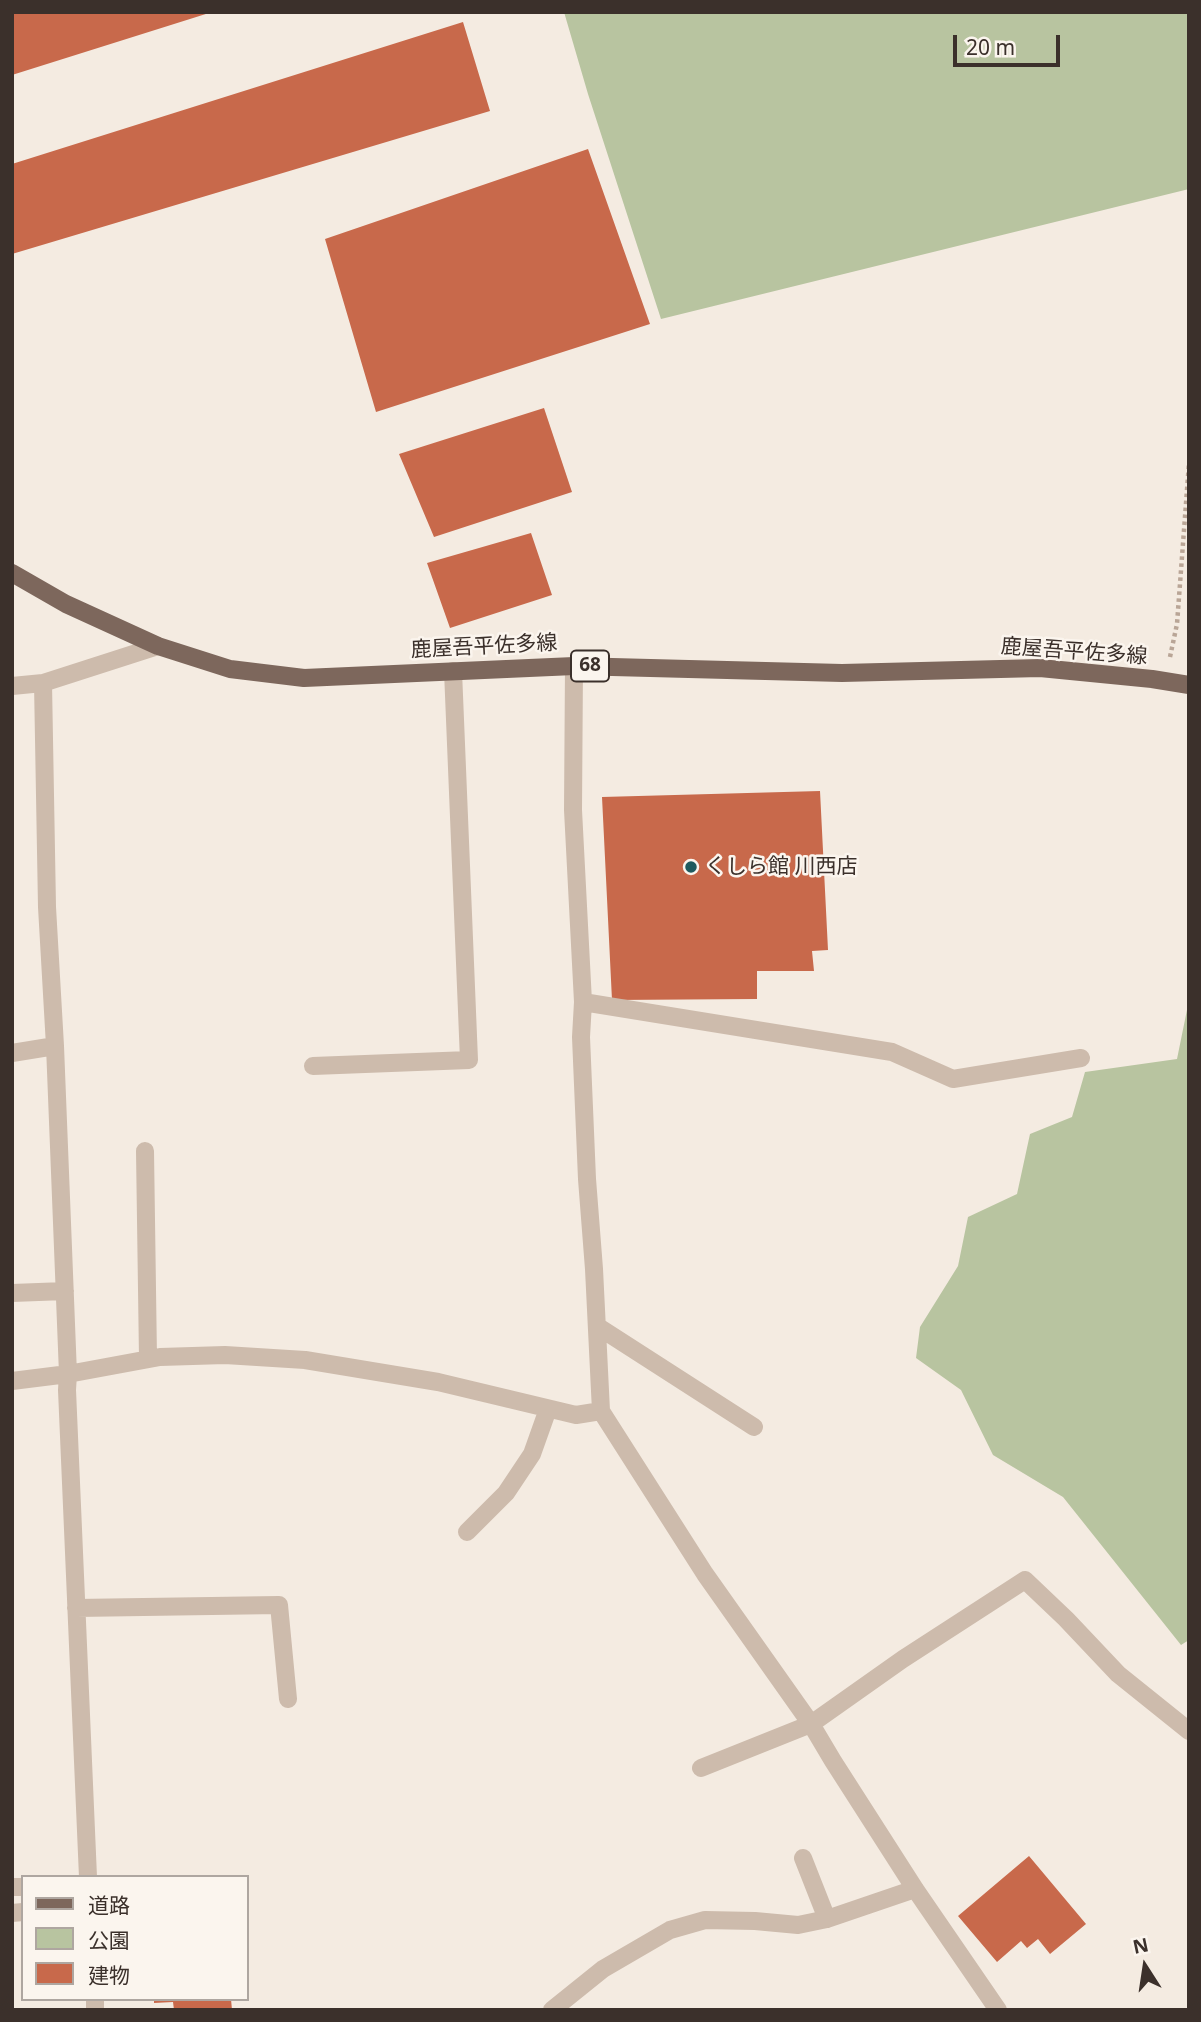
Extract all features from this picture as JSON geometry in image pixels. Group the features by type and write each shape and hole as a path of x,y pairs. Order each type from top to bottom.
{"main road":[{"name":"鹿屋吾平佐多線","path":"12,573 66,604 158,646 230,668 304,678 574,666 842,673 1040,668 1189,685"}],"street":[{"path":"12,685 43,683 158,646"},
{"path":"574,666 573,810 583,1002 581,1037 601,1411 705,1574 811,1724 915,1889 998,2010"},
{"path":"313,1066 469,1060 453,671"},
{"path":"43,683 47,907 55,1046 88,1875"},
{"path":"583,1002 892,1052 953,1079 1081,1058"},
{"path":"12,1053 55,1046"},
{"path":"145,1150 148,1359"},
{"path":"12,1293 65,1291"},
{"path":"597,1326 754,1427"},
{"path":"12,1381 148,1359 225,1355 305,1360 438,1382 576,1415 601,1411"},
{"path":"467,1532 506,1493 532,1454 548,1409"},
{"path":"701,1768 811,1724 903,1659 1025,1580 1118,1674 1189,1731"},
{"path":"76,1608 279,1605 288,1699"},
{"path":"803,1858 827,1919"},
{"path":"552,2010 603,1969 670,1930 705,1920 798,1925 827,1919 915,1889"}],"path":[{"path":"1166,682 1177,624 1189,463"}],"green space":[{"path":"564,12 1189,12 1189,189 661,319"},
{"path":"1189,1000 1189,1640 1181,1645 1063,1497 993,1455 961,1390 916,1358 920,1327 958,1266 968,1217 1017,1194 1030,1134 1072,1117 1085,1072 1177,1059"}],"building":[{"path":"12,12 209,12 209,13 12,75"},
{"path":"463,22 490,111 12,254 12,164"},
{"path":"588,149 650,324 376,412 325,239"},
{"path":"544,408 572,492 434,537 399,454"},
{"path":"531,533 552,595 450,628 427,563"},
{"path":"820,791 828,950 812,951 814,971 757,971 757,999 612,1000 602,797"},
{"path":"1029,1856 1086,1924 1050,1954 1038,1939 1027,1948 1021,1941 997,1962 958,1916"},
{"path":"154,2001 231,2001 232,2010 174,2010 173,2002"}],"place":[{"name":"くしら館 川西店","path":"691,867"}]}
